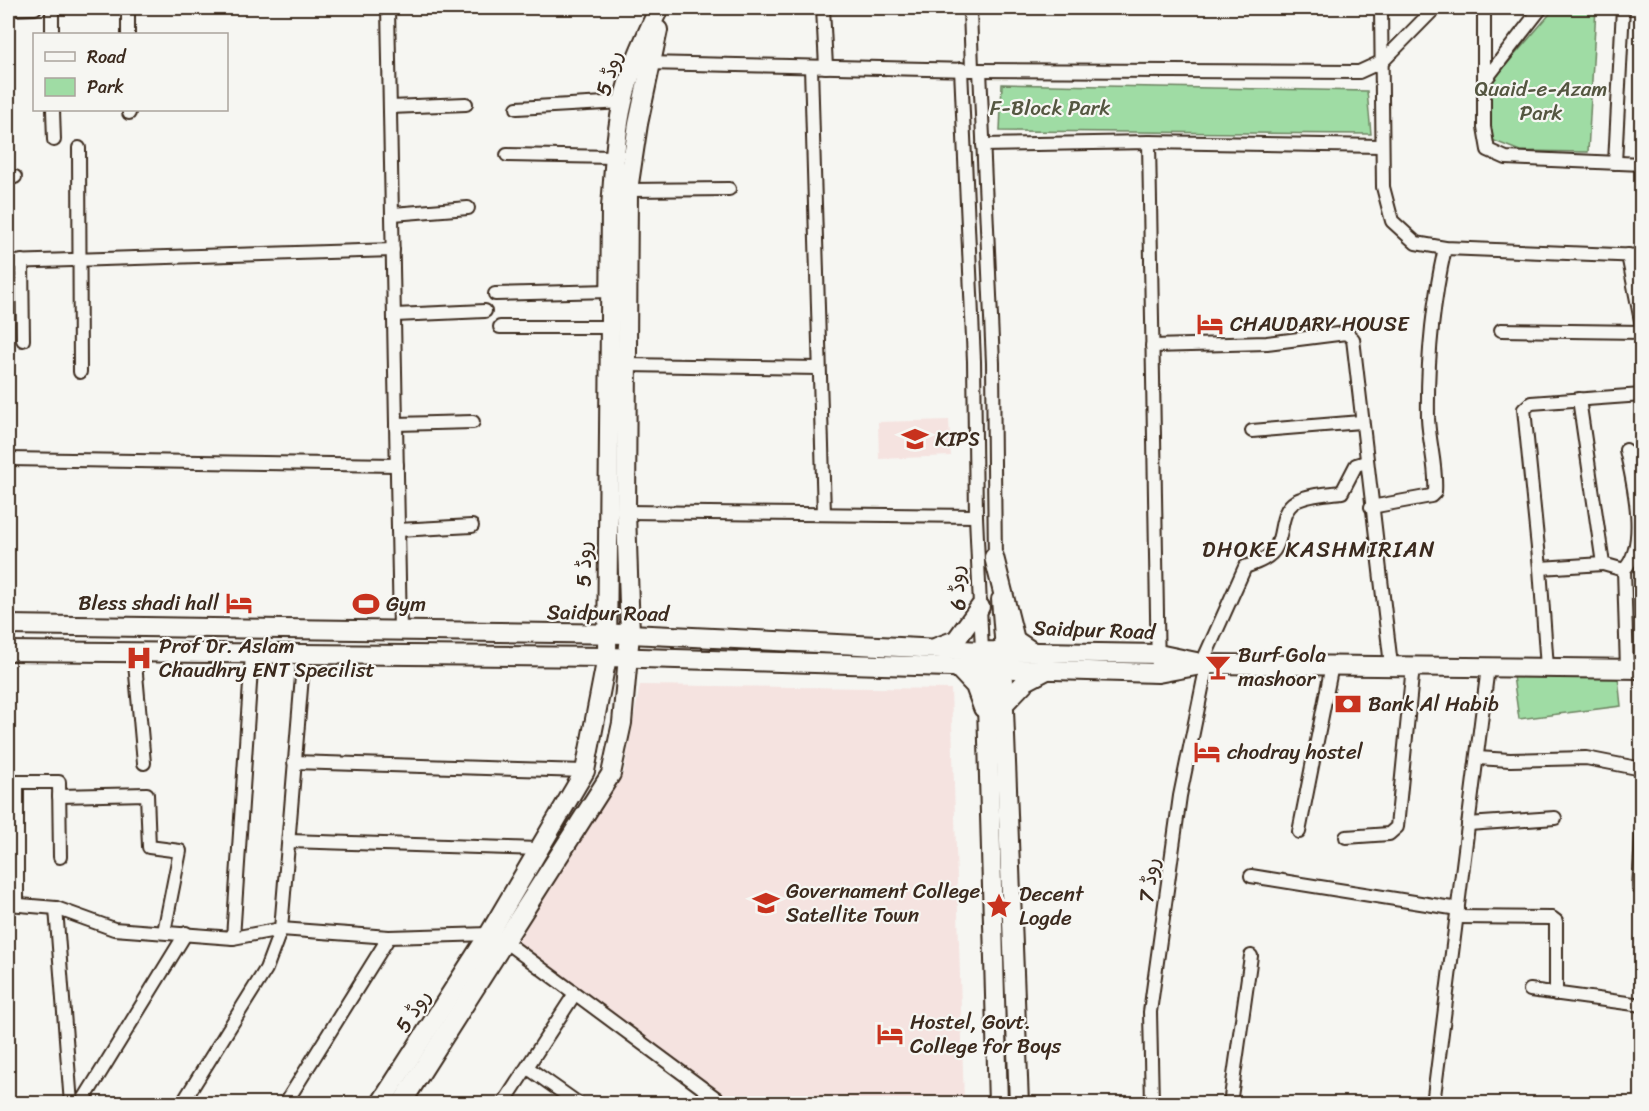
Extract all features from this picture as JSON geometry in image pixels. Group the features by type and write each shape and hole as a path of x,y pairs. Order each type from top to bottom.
{"main road":[{"name":"روڈ 5","path":"380,1104 611,774 621,723 630,634 626,512 628,190 642,63 658,8"},
{"name":"روڈ 5","path":"403,1103 496,937 539,849 585,771 607,657 611,207 615,157 623,102 642,63 663,8"},
{"path":"994,557 1015,640 1030,651"},
{"path":"932,649 956,640 980,607"},
{"name":"Saidpur Road","path":"8,626 630,634 932,649 1046,670 1158,673 1205,663"},
{"name":"Saidpur Road","path":"8,651 252,654 304,652 607,657 957,667 1030,651 1158,654 1205,663 1634,669"},
{"name":"روڈ 6","path":"993,659 1004,704 1018,1104"},
{"name":"روڈ 6","path":"993,659 988,721 998,1104"},
{"path":"957,667 975,686 988,721"},
{"path":"1004,704 1026,681 1046,670"}],"street":[{"path":"14,8 35,8"},
{"path":"52,8 52,33"},
{"path":"128,8 128,33"},
{"path":"388,8 400,631"},
{"path":"823,8 826,67"},
{"name":"روڈ 6","path":"970,8 971,70 966,180 974,361 976,516 980,607 993,659"},
{"path":"1381,8 1383,187 1392,221 1416,243 1445,248 1641,256"},
{"path":"642,63 971,70 1359,72 1383,61 1435,8"},
{"path":"1485,8 1484,127 1488,150 1506,158 1641,164"},
{"path":"1486,80 1541,8"},
{"path":"1615,163 1623,8"},
{"path":"811,67 824,514"},
{"name":"روڈ 6","path":"971,70 983,145 993,363 993,659"},
{"path":"517,108 623,102"},
{"path":"390,107 466,104"},
{"path":"53,111 54,140"},
{"path":"983,145 1149,142 1382,146"},
{"path":"1149,142 1158,673"},
{"path":"79,148 80,372"},
{"path":"507,155 615,157"},
{"path":"966,180 985,182"},
{"path":"628,190 729,189"},
{"path":"393,214 468,208"},
{"path":"1371,507 1431,496 1435,492 1428,422 1428,349 1434,299 1445,248"},
{"path":"8,262 393,250"},
{"path":"1628,255 1641,326"},
{"path":"22,261 23,340"},
{"path":"495,294 610,291"},
{"path":"395,315 485,311"},
{"path":"500,327 610,327"},
{"path":"1501,330 1641,332"},
{"path":"1152,346 1267,343 1346,333 1353,339 1360,422 1391,665"},
{"path":"974,361 993,363"},
{"path":"626,365 819,368"},
{"path":"1547,668 1540,568 1524,409 1531,403 1641,395"},
{"path":"1579,399 1603,564"},
{"path":"396,424 473,422"},
{"path":"1252,430 1360,422"},
{"path":"1626,450 1638,509 1632,559 1624,570 1634,669"},
{"path":"8,459 397,465"},
{"name":"روڈ 7","path":"1152,1104 1150,1012 1180,796 1205,663 1245,567 1260,561 1276,548 1283,518 1294,502 1310,496 1341,492 1356,465 1365,462"},
{"path":"626,512 976,516"},
{"path":"398,530 472,526"},
{"path":"1540,568 1603,564 1624,570"},
{"path":"134,652 144,763"},
{"path":"182,1104 266,969 281,929 304,652"},
{"path":"233,938 252,654"},
{"path":"1299,832 1332,665"},
{"path":"1346,837 1389,834 1398,827 1413,666"},
{"path":"1433,1104 1488,667"},
{"path":"1477,758 1510,760 1586,758 1641,770"},
{"path":"294,762 585,771"},
{"path":"60,856 59,782 12,782 12,904 56,908 114,929 233,938 281,929 389,937 496,937 724,1104"},
{"path":"59,796 147,794 149,847 180,851 164,932"},
{"path":"1468,824 1555,818"},
{"path":"1639,888 1641,836"},
{"path":"289,841 539,849"},
{"path":"1251,876 1457,913 1552,918 1556,921 1556,994"},
{"path":"56,908 71,1104"},
{"path":"81,1104 186,933"},
{"path":"285,1104 389,937"},
{"path":"1230,1104 1251,956"},
{"path":"1530,990 1641,1005"},
{"path":"503,1104 574,995"},
{"path":"528,1068 579,1104"}],"shaded area":[{"name":"KIPS","path":"949,420 951,456 879,459 878,422"},
{"path":"640,685 951,689 964,1103 726,1103 513,946 624,772"}],"green space":[{"name":"Quaid-e-Azam Park","path":"1555,8 1596,8 1588,152 1520,151 1492,140 1488,86"},
{"name":"F-Block Park","path":"1002,84 1367,91 1371,134 1000,131"},
{"path":"1513,676 1618,677 1621,706 1519,719"}],"place":[{"name":"CHAUDARY HOUSE","path":"1210,324"},
{"name":"KIPS","path":"915,439"},
{"name":"Bless shadi hall","path":"239,603"},
{"name":"Gym","path":"366,604"},
{"name":"Prof Dr. Aslam Chaudhry ENT Specilist","path":"139,658"},
{"name":"Burf Gola mashoor","path":"1218,667"},
{"name":"Bank Al Habib","path":"1348,704"},
{"name":"chodray hostel","path":"1207,752"},
{"name":"Governament College Satellite Town","path":"766,903"},
{"name":"Decent Logde","path":"999,906"},
{"name":"Hostel, Govt. College for Boys","path":"890,1034"}],"district":[{"name":"DHOKE KASHMIRIAN","path":"1319,549"}]}
